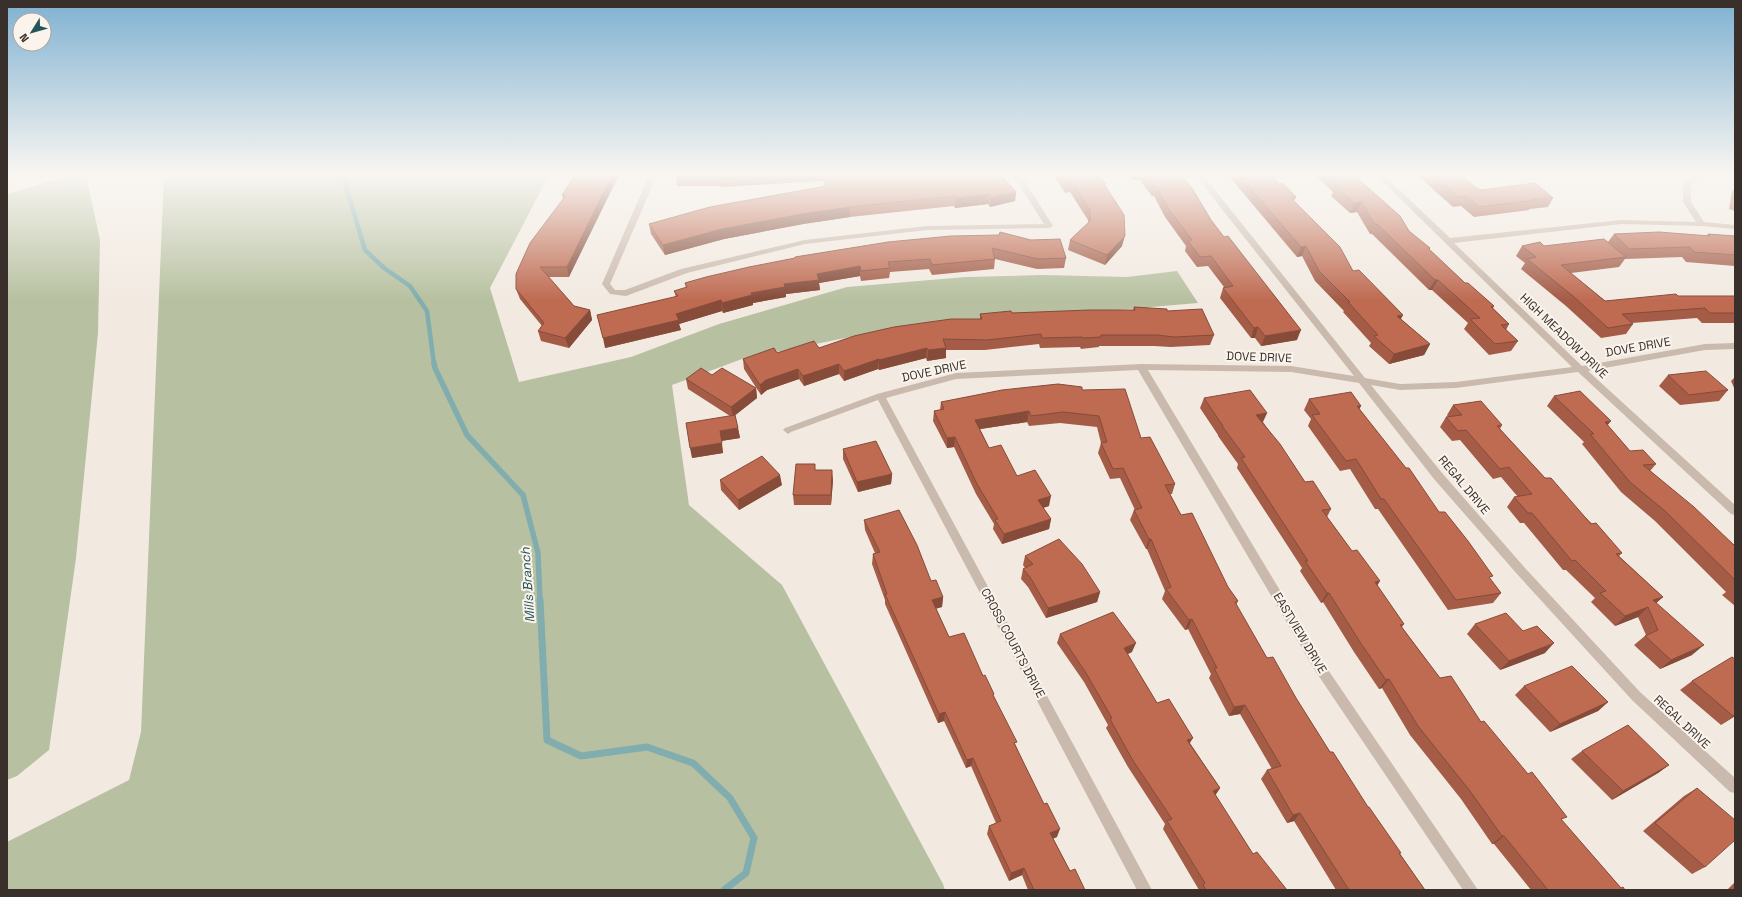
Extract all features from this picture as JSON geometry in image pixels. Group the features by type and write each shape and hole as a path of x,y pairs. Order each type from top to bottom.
{"street":[{"path":"635,217 606,284 613,292 626,293 684,271 805,242 927,228 1050,226 1044,217"},
{"name":"REGAL DRIVE","path":"1232,217 1438,476 1526,576 1636,696 1735,787"},
{"name":"HIGH MEADOW DRIVE","path":"1423,217 1580,369 1735,511"},
{"path":"1697,217 1702,224"},
{"path":"1448,241 1620,222 1702,224 1735,227"},
{"name":"DOVE DRIVE","path":"788,430 880,396 956,376 1141,367 1292,370 1400,387 1456,385 1580,369 1705,347 1735,346"},
{"name":"EASTVIEW DRIVE","path":"1141,367 1320,668 1471,890"},
{"name":"CROSS COURTS DRIVE","path":"880,396 1145,890"}],"green space":[{"path":"7,217 95,217 100,240 98,333 76,558 49,750 17,776 7,780"},
{"path":"162,217 527,217 490,288 519,382 631,357 719,324 847,287 966,277 1043,275 1127,277 1177,271 1198,303 926,324 845,338 742,359 672,385 689,505 782,585 945,890 7,890 7,842 129,780 141,732"}],"building":[{"path":"550,217 592,217 567,267 540,267 574,306 590,310 565,338 538,331 544,323 516,289 516,274 530,243"},
{"path":"675,217 787,217 722,229 663,245 649,224"},
{"path":"1090,217 1124,217 1125,236 1107,255 1070,240 1090,221"},
{"path":"1175,217 1209,217 1224,237 1228,236 1301,330 1265,336 1258,327 1254,328 1223,288 1233,286 1211,256 1200,257 1188,241 1192,240"},
{"path":"1275,217 1310,217 1340,247 1353,271 1359,270 1403,315 1397,316 1430,344 1394,354 1374,336 1378,335 1348,302 1350,302 1319,271 1306,246 1301,247"},
{"path":"1370,217 1401,217 1409,231 1430,248 1429,249 1465,283 1468,283 1494,306 1491,307 1509,324 1501,325 1518,341 1495,344 1470,319 1480,318 1438,280 1435,280 1377,224 1374,224"},
{"path":"1000,232 1031,240 1060,239 1066,258 1038,259 992,248 995,259 932,265 930,259 888,262 890,268 861,271 860,266 817,274 819,280 784,284 785,287 751,293 752,295 722,303 721,300 676,314 679,320 603,338 597,315 678,296 674,291 687,287 685,283 795,257 888,242 951,236 999,235"},
{"path":"1659,232 1710,236 1708,234 1735,236 1735,255 1694,252 1690,247 1629,249 1614,234"},
{"path":"1604,239 1626,257 1561,265 1605,301 1676,294 1678,296 1735,296 1735,313 1710,313 1705,308 1622,314 1633,324 1608,328 1573,296 1527,259 1536,257 1522,246 1540,242 1544,246"},
{"path":"1134,307 1167,309 1167,311 1202,309 1214,335 1174,337 1157,335 1101,335 1101,337 1083,338 1042,338 1041,334 987,340 943,339 946,348 928,350 927,348 879,359 844,371 839,364 803,376 798,369 766,380 760,385 743,359 774,348 777,353 814,341 819,348 854,336 894,327 951,319 982,319 980,314 1011,311 1012,313 1135,310"},
{"path":"701,368 712,375 722,368 756,388 731,407 686,379"},
{"path":"1706,371 1728,390 1689,395 1668,375"},
{"path":"1058,384 1082,387 1082,390 1125,389 1141,438 1150,437 1175,484 1165,485 1181,515 1192,513 1228,587 1238,601 1235,602 1267,658 1273,657 1296,698 1330,752 1333,752 1368,807 1425,890 1349,890 1300,813 1293,815 1267,770 1281,766 1245,705 1234,707 1214,668 1217,668 1192,619 1189,620 1166,589 1171,587 1151,539 1149,539 1134,510 1142,508 1123,468 1113,469 1101,443 1107,442 1099,416 1063,412 1031,416 1029,411 975,420 989,448 1001,445 1017,476 1035,470 1051,496 1038,500 1051,519 1004,534 995,520 998,519 977,484 955,437 947,438 934,411 944,409 941,402 1002,390"},
{"path":"1250,390 1267,413 1256,415 1280,444 1305,482 1313,481 1331,509 1322,510 1352,551 1357,550 1380,581 1375,582 1404,624 1400,625 1440,678 1451,676 1481,722 1484,721 1528,774 1532,772 1567,817 1561,819 1621,888 1623,887 1625,890 1548,890 1504,836 1502,836 1470,791 1418,726 1389,679 1386,680 1329,593 1327,593 1305,561 1308,561 1241,458 1245,457 1204,398"},
{"path":"1580,391 1611,421 1605,422 1630,451 1643,450 1656,464 1643,465 1694,507 1735,546 1735,580 1665,511 1630,482 1590,434 1594,434 1554,396"},
{"path":"1351,392 1361,406 1357,406 1406,468 1409,468 1439,512 1445,512 1468,541 1493,576 1489,577 1501,593 1456,600 1384,499 1381,499 1356,459 1346,461 1312,415 1320,414 1309,399"},
{"path":"1481,401 1502,425 1497,426 1545,478 1551,478 1591,524 1596,523 1622,553 1616,554 1663,597 1653,600 1704,645 1671,660 1645,636 1658,630 1648,607 1625,616 1600,593 1606,591 1575,560 1572,561 1532,513 1528,513 1514,497 1532,494 1509,467 1500,469 1466,430 1458,431 1446,417 1462,415 1453,405"},
{"path":"735,415 738,428 720,431 722,443 690,448 686,423"},
{"path":"876,441 892,474 857,482 843,449"},
{"path":"762,456 780,475 738,500 720,480"},
{"path":"796,464 815,464 815,470 832,470 831,495 793,495"},
{"path":"899,510 917,545 931,581 936,580 943,597 932,600 949,637 964,633 983,676 985,675 994,694 993,695 1017,742 1014,743 1044,804 1047,803 1060,829 1050,833 1070,871 1075,869 1085,890 1034,890 1024,868 1011,873 989,826 1001,821 973,758 967,760 945,712 939,714 885,594 887,594 873,554 880,552 864,520"},
{"path":"1059,539 1082,564 1100,592 1048,608 1030,577 1023,569 1033,564 1025,556"},
{"path":"1113,612 1136,643 1124,648 1157,703 1169,699 1193,738 1187,740 1220,788 1213,791 1253,854 1257,852 1287,890 1206,890 1203,885 1205,883 1167,821 1172,819 1132,759 1110,719 1112,718 1086,673 1060,634"},
{"path":"1506,613 1523,631 1537,626 1554,643 1509,661 1475,624"},
{"path":"1732,657 1735,659 1735,715 1733,716 1692,681"},
{"path":"1572,666 1608,702 1560,724 1524,686"},
{"path":"1628,725 1669,765 1623,791 1582,751"},
{"path":"1697,788 1735,820 1735,840 1705,867 1655,823"}],"waterway":[{"name":"Mills Branch","path":"355,217 365,250 384,268 410,286 427,311 434,364"},
{"name":"Mills Branch","path":"434,363 467,435 523,495 538,553 540,601"},
{"name":"Mills Branch","path":"540,600 547,740 581,756 647,747 693,763 730,798 754,838 746,873 724,890"}]}
